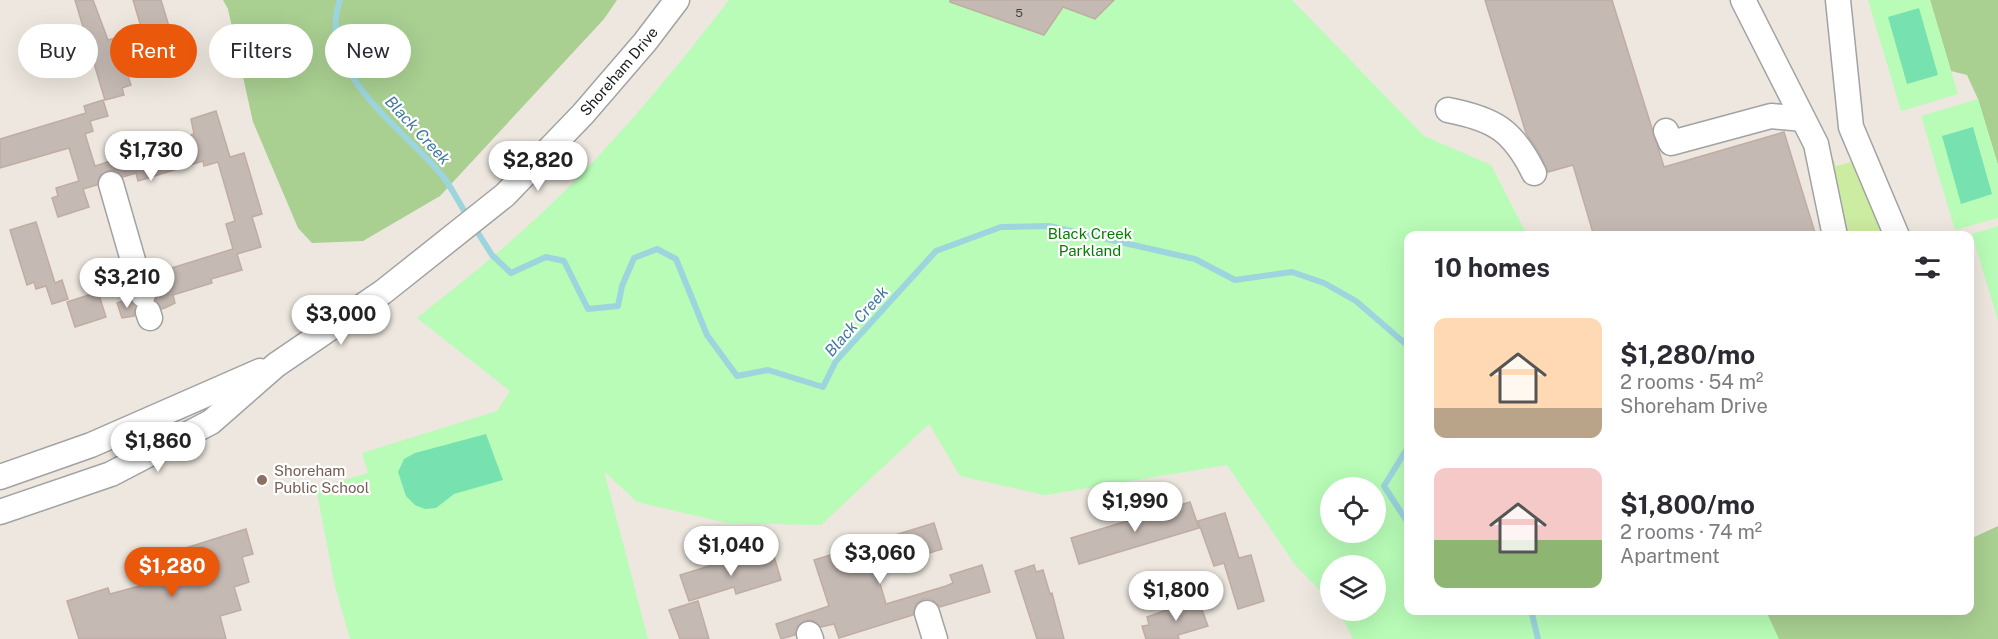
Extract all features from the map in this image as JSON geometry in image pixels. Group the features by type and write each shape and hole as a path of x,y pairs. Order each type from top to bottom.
{"street":[{"name":"Shoreham Drive","path":"0,513 111,474 211,422 276,365 383,292 505,195 583,114 645,42 677,0"},
{"path":"1743,0 1815,144 1834,231"},
{"path":"1838,0 1851,127 1895,231"},
{"path":"1448,110 1483,117 1520,145 1534,173"},
{"path":"1666,131 1671,143 1771,116 1803,119"},
{"path":"1815,144 1851,127"},
{"path":"111,184 147,309"},
{"name":"Shoreham Drive","path":"0,477 91,445 276,365"},
{"path":"927,613 935,639"}],"green space":[{"path":"223,0 617,0 604,19 440,196 363,241 312,243 298,228 253,122 243,78 313,78 313,24 231,24"},
{"name":"Black Creek Parkland","path":"729,0 1292,0 1424,136 1491,165 1525,231 1404,231 1404,615 1768,615 1779,639 1353,639 1344,621 1386,621 1386,555 1320,555 1320,590 1296,566 1227,465 1045,495 960,476 929,424 821,525 727,523 637,502 604,471 648,639 350,639 335,586 316,488 368,473 362,453 497,411 510,391 417,318 501,250 542,213 626,125"},
{"path":"1868,0 1930,0 1958,94 1901,111"},
{"path":"1930,0 1998,0 1998,165 1978,99 1967,75 1951,71"},
{"path":"1919,8 1938,75 1907,84 1888,17"},
{"path":"1978,99 1998,165 1998,218 1955,230 1921,116"},
{"path":"1973,127 1992,194 1961,204 1942,136"},
{"path":"1849,154 1856,159 1885,231 1844,231 1831,167 1833,158 1836,166 1851,162"},
{"path":"1998,226 1998,321 1974,241 1974,233"},
{"path":"486,434 503,480 454,494 436,508 425,509 415,505 406,496 398,472 404,459 415,453"},
{"path":"1998,526 1998,639 1648,639 1639,615 1974,615 1974,537"}],"building":[{"path":"75,0 93,0 108,40 110,39 110,78 129,78 131,85 122,88 124,95 105,100 98,77 98,24 82,24"},
{"path":"133,0 161,0 168,24 140,24"},
{"path":"950,0 1114,0 1095,19 1063,7 1044,35 950,2"},
{"path":"1485,0 1612,0 1664,167 1784,132 1814,231 1593,231 1573,165 1548,172 1539,152 1526,133"},
{"path":"103,100 108,116 90,121 93,131 85,134 95,166 194,134 191,119 216,111 230,157 244,153 262,214 252,217 261,247 237,254 242,270 211,279 212,283 173,295 175,303 162,309 156,300 157,291 170,287 165,270 233,249 226,224 235,221 218,162 204,166 203,161 138,181 136,173 123,177 115,170 107,171 100,175 97,185 83,189 89,207 58,217 52,198 58,196 56,188 79,181 69,148 0,168 0,139 86,113 84,106"},
{"path":"36,222 55,283 62,280 68,299 52,304 46,286 36,289 34,282 27,285 10,230"},
{"path":"98,292 106,317 75,327 67,302"},
{"path":"129,299 135,307 134,316 122,318 117,303"},
{"path":"1190,502 1199,528 1079,564 1071,538"},
{"path":"1225,513 1239,558 1251,555 1264,601 1238,609 1224,563 1214,566 1198,521"},
{"path":"934,523 942,549 876,570 886,604 946,586 953,583 950,575 982,565 990,592 940,607 931,599 923,599 916,604 913,615 839,638 834,624 821,627 812,620 804,621 798,626 795,635 781,639 776,624 829,606 814,560"},
{"path":"246,529 253,554 242,557 249,582 234,587 241,610 220,616 226,639 79,639 67,601 108,588 110,594 176,576 173,567 180,565 176,551"},
{"path":"773,553 781,580 736,594 734,587 689,601 680,575 726,561 728,567"},
{"path":"1034,565 1036,572 1043,570 1050,594 1052,593 1064,639 1037,639 1015,571"},
{"path":"1198,599 1208,626 1178,635 1179,639 1146,639 1142,626 1149,625 1147,617"},
{"path":"698,601 709,639 680,639 669,610"}],"waterway":[{"name":"Black Creek","path":"340,0 336,26 340,51 351,74 366,96 441,174 468,217"},
{"name":"Black Creek","path":"473,225 492,255 511,273 546,257 564,261 588,309 618,306 622,286 634,258 657,249 676,259 707,335 737,376 768,370 823,387 836,361 936,251 1001,227 1049,226 1195,259 1235,280 1292,272 1324,283 1356,301 1404,343"},
{"name":"Black Creek","path":"1404,454 1384,486 1404,517"},
{"name":"Black Creek","path":"1532,615 1538,639"}],"place":[{"name":"Shoreham Public School","path":"262,480"}]}
